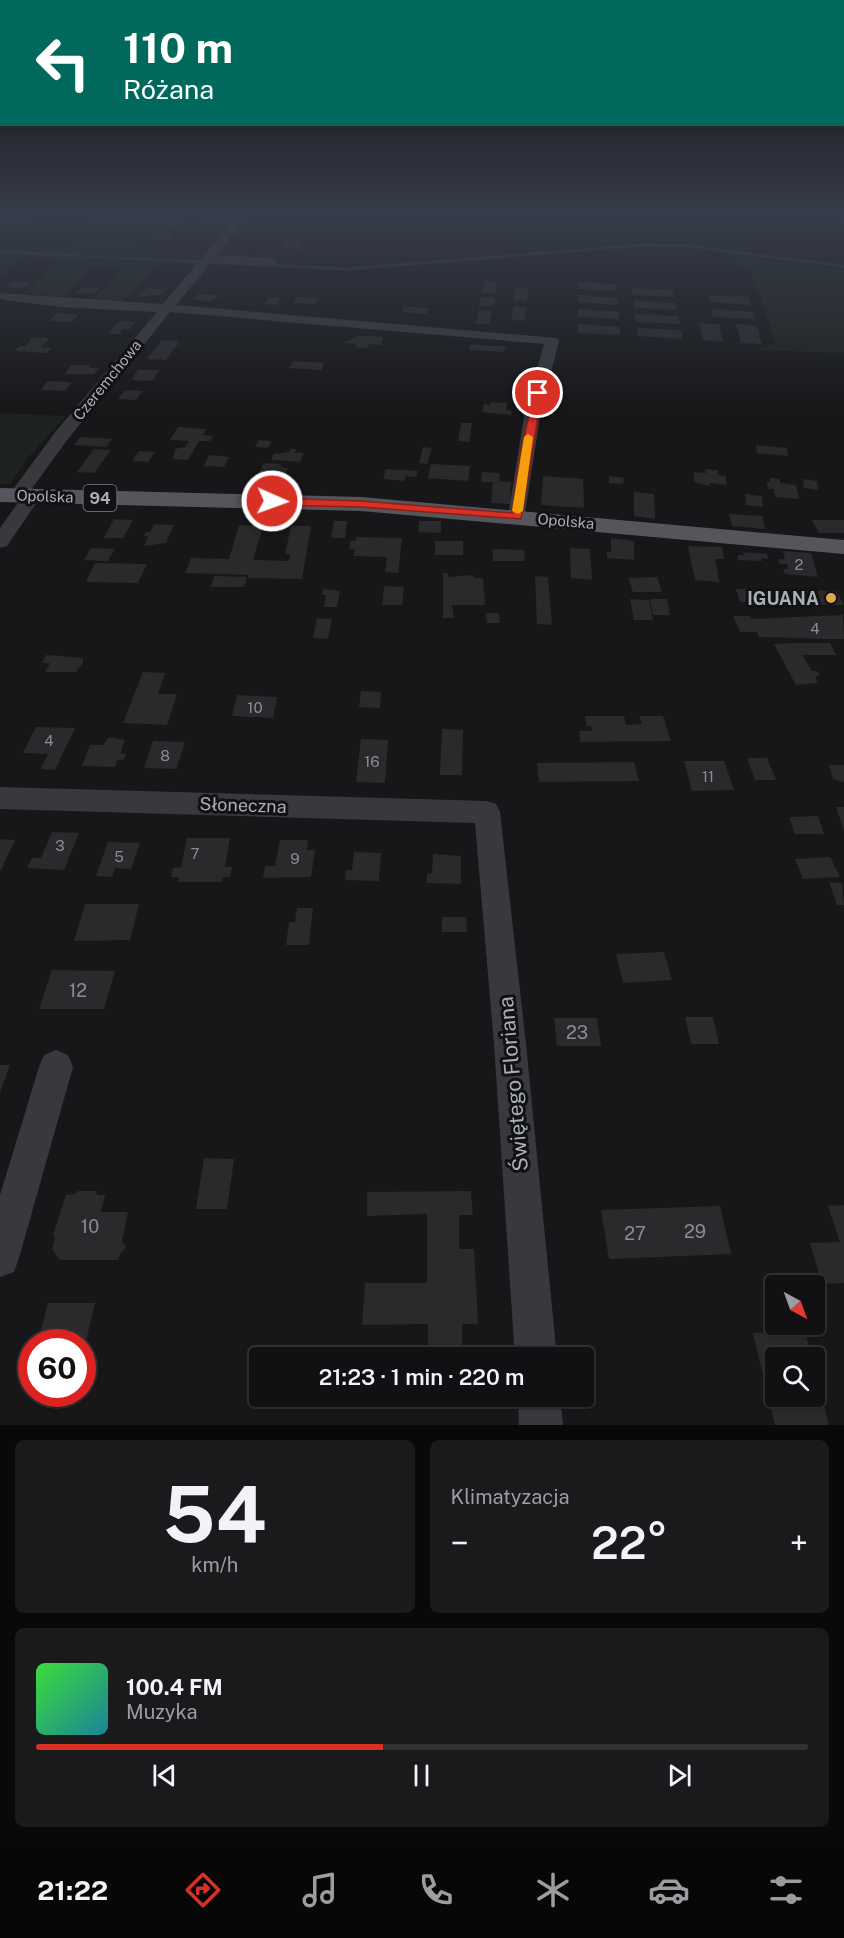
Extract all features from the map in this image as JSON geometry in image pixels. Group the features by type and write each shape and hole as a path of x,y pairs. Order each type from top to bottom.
{"main road":[{"name":"Opolska","path":"17,495 361,504 517,516 844,547"}],"street":[{"name":"Czeremchowa","path":"0,542 17,495 62,435 189,280"},
{"path":"5,296 60,303 166,308 552,341 533,411 517,516"},
{"name":"Słoneczna","path":"0,798 487,812"},
{"name":"Świętego Floriana","path":"487,812 511,1056 535,1347"},
{"path":"0,1258 56,1067"},
{"path":"540,1407 541,1425"}],"shaded area":[{"path":"39,280 79,280 64,297 25,293"},
{"path":"111,280 143,280 123,302 93,300"},
{"path":"753,280 844,280 844,353 754,350 775,344 760,295"},
{"path":"0,413 66,416 28,458 10,484 0,484"}],"building":[{"path":"12,281 31,282 24,288 5,287"},
{"path":"484,281 497,282 495,294 482,293"},
{"path":"578,282 616,284 617,291 578,289"},
{"path":"82,287 100,288 95,293 76,293"},
{"path":"148,288 165,289 160,295 136,297"},
{"path":"515,288 528,288 527,301 514,300"},
{"path":"632,288 673,290 674,297 633,295"},
{"path":"198,294 219,297 209,301 193,300"},
{"path":"578,295 617,298 618,305 578,302"},
{"path":"709,295 748,297 751,305 710,302"},
{"path":"269,297 281,298 277,305 264,304"},
{"path":"297,297 318,298 315,304 293,303"},
{"path":"481,297 494,298 496,304 479,306"},
{"path":"634,300 675,303 677,310 635,308"},
{"path":"404,307 429,308 426,314 402,312"},
{"path":"513,307 526,307 525,321 511,320"},
{"path":"578,309 619,312 619,319 578,317"},
{"path":"711,309 753,312 755,319 713,317"},
{"path":"479,310 492,311 490,324 476,324"},
{"path":"56,313 79,314 72,322 49,321"},
{"path":"635,314 678,316 680,324 636,322"},
{"path":"119,321 135,322 129,330 123,329 119,334 108,334"},
{"path":"699,323 719,324 723,342 703,340"},
{"path":"578,324 620,327 620,335 578,333"},
{"path":"736,324 757,326 760,336 758,337 762,344 741,343"},
{"path":"637,328 681,330 683,339 638,336"},
{"path":"359,336 383,337 381,345 368,344 367,348 355,347 357,344 343,343"},
{"path":"33,337 50,338 41,347 52,348 47,353 14,351 20,346 25,346"},
{"path":"162,340 180,341 166,360 147,359"},
{"path":"471,344 506,346 504,352 469,350"},
{"path":"293,361 325,363 321,370 288,368"},
{"path":"71,365 91,365 89,368 99,368 94,374 65,374"},
{"path":"138,370 159,370 153,381 131,380"},
{"path":"47,381 72,382 65,391 41,390"},
{"path":"125,390 143,391 136,400 118,399"},
{"path":"491,402 507,403 506,410 512,411 511,415 482,412 484,404 490,405"},
{"path":"461,423 472,423 469,442 458,441"},
{"path":"178,427 206,429 203,435 213,436 210,441 199,441 188,460 173,459 175,449 185,447 189,441 170,440"},
{"path":"81,437 112,439 106,447 74,445"},
{"path":"259,440 272,441 268,448 255,447"},
{"path":"756,445 787,448 788,456 757,453"},
{"path":"423,447 432,448 427,464 419,463"},
{"path":"94,449 111,450 94,473 77,472"},
{"path":"291,449 296,449 295,453 304,453 300,462 271,460 274,454 289,452"},
{"path":"139,451 155,452 148,462 132,461"},
{"path":"209,455 229,457 224,467 204,466"},
{"path":"264,463 281,464 280,467 288,468 283,478 257,476"},
{"path":"431,464 470,466 468,481 428,478"},
{"path":"386,469 418,471 416,477 406,476 404,481 383,479"},
{"path":"706,469 718,470 718,475 726,476 726,485 710,483 710,486 694,482 694,472 706,473"},
{"path":"482,472 500,473 499,481 511,482 510,504 491,503 493,482 481,482"},
{"path":"543,476 583,479 584,508 541,505"},
{"path":"609,476 624,478 623,484 609,483"},
{"path":"770,478 780,479 780,483 796,485 799,499 775,497 774,489 768,489 767,482 770,482"},
{"path":"803,479 817,481 818,490 804,488"},
{"path":"634,492 654,494 655,519 634,516"},
{"path":"745,494 762,496 763,507 746,505"},
{"path":"729,514 763,516 765,529 732,526"},
{"path":"114,519 133,520 123,538 104,538"},
{"path":"812,520 844,520 844,533 819,533"},
{"path":"334,521 347,521 345,538 331,538"},
{"path":"419,521 441,521 441,533 418,532"},
{"path":"154,524 174,525 166,543 144,546 148,536 144,536 146,532 150,532"},
{"path":"239,525 263,526 253,560 289,561 290,554 285,554 291,526 311,526 302,579 185,573 191,558 229,559"},
{"path":"356,537 402,538 398,573 385,572 387,557 353,556 355,549 349,549 351,540 356,541"},
{"path":"611,538 634,541 634,560 607,558 607,552 611,552"},
{"path":"435,541 463,541 463,555 435,555"},
{"path":"688,546 722,547 724,559 715,559 719,582 695,580"},
{"path":"91,548 115,549 108,561 84,560"},
{"path":"570,548 590,549 592,580 571,578"},
{"path":"492,549 524,550 525,561 493,561"},
{"path":"783,551 811,553 818,577 785,574 783,569 788,569 787,564 780,564 778,559 785,559"},
{"path":"743,552 767,554 768,559 738,560 738,555 744,555"},
{"path":"95,563 147,564 138,583 86,582"},
{"path":"443,573 448,573 448,577 473,575 474,578 483,578 485,605 452,605 454,618 443,618"},
{"path":"214,576 247,577 244,587 211,587"},
{"path":"535,576 548,577 552,625 537,624"},
{"path":"657,577 662,592 633,592 628,578"},
{"path":"384,586 404,587 402,605 382,605"},
{"path":"323,589 340,591 337,607 324,607 326,595 322,595"},
{"path":"736,589 836,591 844,605 740,602"},
{"path":"630,599 649,600 653,620 634,620"},
{"path":"650,599 667,599 670,615 653,615"},
{"path":"486,613 499,613 500,623 487,623"},
{"path":"843,615 844,639 759,637 757,632 740,632 733,616 750,616 751,619"},
{"path":"317,618 332,619 328,639 313,638"},
{"path":"830,643 836,655 802,655 812,671 817,671 820,676 815,676 818,683 796,685 774,644"},
{"path":"46,655 83,658 83,663 76,672 45,672 50,663 42,663"},
{"path":"143,672 165,673 158,694 177,694 167,725 123,723"},
{"path":"361,691 381,692 380,708 359,707"},
{"path":"237,695 277,697 273,718 232,716"},
{"path":"585,716 624,716 626,725 642,724 639,716 663,716 671,741 580,742 579,731 592,731 591,726 587,726"},
{"path":"36,727 75,728 55,770 41,769 48,754 23,753"},
{"path":"442,729 463,730 462,775 440,775"},
{"path":"109,737 125,740 120,753 126,754 124,760 117,760 115,767 82,766 90,745 103,745"},
{"path":"361,739 388,740 385,783 356,782"},
{"path":"153,741 185,742 176,769 144,768"},
{"path":"747,758 767,758 776,780 755,780"},
{"path":"684,761 724,761 734,790 692,791"},
{"path":"634,762 639,781 539,782 537,763"},
{"path":"829,765 844,765 844,782 833,779"},
{"path":"836,807 844,807 844,831"},
{"path":"818,816 824,834 795,834 789,817"},
{"path":"52,832 79,833 64,870 27,868 32,858 41,858"},
{"path":"187,838 230,838 225,867 232,867 230,877 223,877 222,882 178,882 179,877 171,877 173,868 181,867"},
{"path":"0,839 15,840 0,872"},
{"path":"280,840 308,840 307,850 315,850 311,877 263,878 265,866 275,866"},
{"path":"108,842 140,843 131,869 115,868 112,877 96,876"},
{"path":"354,852 381,853 379,881 345,880 346,870 352,870"},
{"path":"433,854 461,856 461,884 427,883 427,874 432,873"},
{"path":"830,857 840,877 803,879 795,859"},
{"path":"829,882 842,883 844,905 837,905"},
{"path":"85,904 139,904 130,940 74,941"},
{"path":"297,908 313,908 309,945 286,945 289,922 295,922"},
{"path":"442,917 466,917 467,932 442,932"},
{"path":"664,952 672,980 623,983 616,954"},
{"path":"52,970 115,971 104,1009 39,1009"},
{"path":"685,1017 713,1017 719,1044 691,1044"},
{"path":"554,1018 597,1018 601,1046 557,1046"},
{"path":"0,1065 10,1065 0,1093"},
{"path":"204,1158 234,1159 227,1209 196,1209"},
{"path":"78,1191 96,1191 97,1195 105,1195 101,1212 128,1212 122,1241 126,1247 118,1260 60,1260 52,1249 55,1238 53,1235 66,1195 75,1194"},
{"path":"471,1191 473,1215 459,1215 459,1249 474,1249 478,1324 462,1324 462,1345 428,1346 428,1324 362,1325 365,1283 427,1283 427,1214 367,1216 367,1192"},
{"path":"844,1205 844,1283 825,1284 825,1275 819,1275 810,1243 840,1242 828,1206"},
{"path":"720,1206 731,1254 609,1259 601,1210"},
{"path":"48,1303 95,1303 89,1329 41,1329"},
{"path":"753,1333 806,1335 809,1347 765,1347 765,1383"},
{"path":"771,1407 824,1407 829,1425 775,1425"}],"slow traffic":[{"path":"518,511 528,437"}],"place":[{"name":"IGUANA","path":"831,598"}],"route":[{"path":"272,501 361,504 517,516 525,456 538,393"}]}
